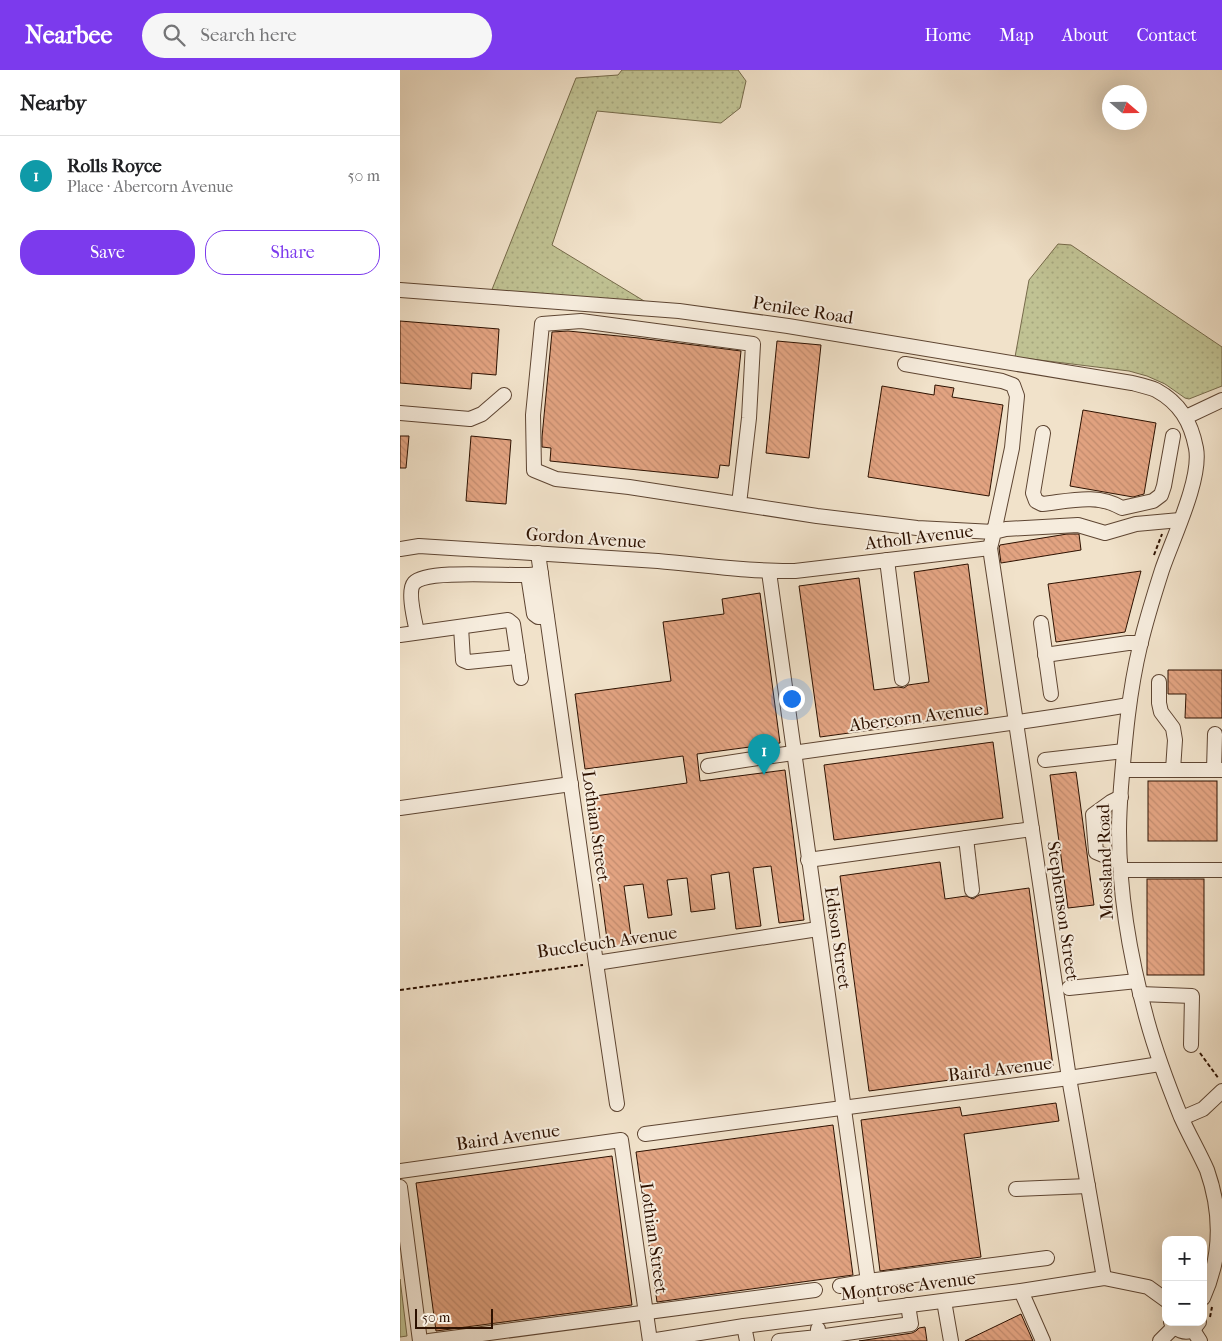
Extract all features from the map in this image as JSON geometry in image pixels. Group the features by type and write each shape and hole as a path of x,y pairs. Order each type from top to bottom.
{"street":[{"name":"Penilee Road","path":"400,290 679,311 788,326 1132,383 1154,389 1170,399 1186,417"},
{"path":"739,504 749,418 753,344 581,321 542,324 533,415 534,470 556,479 629,487 816,516 917,528 994,532 1012,448 1017,396 1013,385 1002,381 904,364"},
{"path":"400,413 470,419 482,414 504,395"},
{"path":"1186,417 1222,400"},
{"name":"Mossland Road","path":"1186,417 1196,450 1196,465 1191,488 1174,521 1141,643 1128,705 1119,830 1124,911 1132,958 1147,1020 1160,1064 1182,1118 1208,1173 1218,1204 1220,1234 1208,1301"},
{"path":"1043,433 1033,493 1036,502 1042,504 1094,498 1114,503 1122,508 1153,501 1162,495 1173,436"},
{"path":"1122,508 1126,527"},
{"name":"Atholl Avenue","path":"768,572 795,571 990,548 994,532 1006,529 1078,525 1105,533 1136,524 1174,521"},
{"name":"Gordon Avenue","path":"400,549 419,546 538,553 768,572"},
{"name":"Stephenson Street","path":"990,548 1069,1078 1104,1278"},
{"name":"Lothian Street","path":"538,553 535,574 547,617 618,1104"},
{"path":"887,560 902,679"},
{"name":"Edison Street","path":"768,572 872,1310"},
{"path":"417,632 410,592 413,583 422,578 460,574 535,574"},
{"path":"400,635 508,620 513,624 521,678"},
{"path":"1041,623 1050,694"},
{"path":"461,627 463,660 468,662 518,657"},
{"path":"1045,655 1128,643 1141,643"},
{"path":"1159,682 1158,703 1161,712 1173,728 1173,770"},
{"name":"Abercorn Avenue","path":"708,766 793,752 1017,723 1128,705"},
{"path":"1123,770 1218,770 1215,734"},
{"path":"1045,760 1124,752"},
{"path":"400,808 571,784"},
{"path":"1121,797 1093,815 1096,852 1120,866 1222,870"},
{"path":"808,860 1032,829"},
{"path":"966,838 972,890"},
{"name":"Buccleuch Avenue","path":"596,963 818,929"},
{"path":"1069,988 1139,988 1192,996 1191,1044"},
{"name":"Baird Avenue","path":"645,1134 1069,1078 1160,1064"},
{"path":"1182,1118 1203,1109 1222,1091"},
{"name":"Lothian Street","path":"621,1140 650,1341"},
{"name":"Baird Avenue","path":"400,1172 621,1140"},
{"path":"1016,1189 1088,1186"},
{"path":"400,1187 420,1341"},
{"path":"840,1286 1047,1258"},
{"name":"Montrose Avenue","path":"650,1341 744,1326 1021,1291 1104,1278 1148,1286 1162,1297"},
{"path":"429,1341 815,1290"},
{"path":"1021,1291 1043,1341"},
{"path":"944,1300 951,1341"},
{"path":"779,1341 917,1323 908,1305"},
{"path":"817,1316 818,1336"},
{"path":"744,1326 748,1341"},
{"path":"1160,1341 1171,1326"},
{"path":"1174,1326 1185,1332 1200,1328"}],"path":[{"path":"1153,557 1174,521"},
{"name":"Buccleuch Avenue","path":"400,990 596,963"},
{"path":"1191,1044 1222,1083"},
{"path":"1200,1328 1208,1301"}],"green space":[{"path":"622,70 738,70 746,81 740,108 721,123 597,111 552,245 649,304 491,292 576,78 618,75"},
{"path":"1058,244 1071,245 1222,347 1222,386 1189,399 1165,384 1129,371 1015,357 1029,280"},
{"path":"400,1279 407,1336 400,1337"}],"building":[{"path":"400,321 499,329 496,375 472,373 471,389 400,383"},
{"path":"568,331 741,351 729,466 720,465 718,478 550,461 551,448 542,447 542,437 552,332"},
{"path":"777,341 821,345 809,458 766,453"},
{"path":"935,385 954,388 952,397 1003,405 989,496 868,477 882,386 934,395"},
{"path":"1083,410 1156,423 1144,494 1133,497 1070,486"},
{"path":"400,436 409,436 406,468 400,468"},
{"path":"471,436 511,440 506,504 466,501"},
{"path":"1067,534 1079,534 1081,550 1001,563 1000,545"},
{"path":"968,564 988,714 820,737 799,586 859,578 874,690 904,688 908,685 929,682 914,572"},
{"path":"1141,571 1125,632 1056,642 1048,584"},
{"path":"760,593 780,743 697,754 700,781 785,770 804,920 779,923 771,866 753,868 761,926 736,929 729,872 711,875 715,909 691,912 687,878 667,880 672,915 648,918 643,884 624,886 632,944 608,947 588,797 687,783 683,756 585,769 575,694 671,681 663,622 724,614 722,599"},
{"path":"1168,670 1222,670 1222,718 1185,718 1186,694 1168,694"},
{"path":"993,742 1003,818 834,840 824,765"},
{"path":"1076,772 1094,905 1068,908 1050,775"},
{"path":"1148,781 1217,781 1217,841 1148,841"},
{"path":"940,862 945,899 966,896 973,899 979,895 1029,888 1053,1066 869,1091 840,876"},
{"path":"1147,879 1204,879 1204,975 1147,975"},
{"path":"1056,1103 1059,1121 964,1134 981,1257 880,1271 861,1120 960,1107 962,1116"},
{"path":"833,1125 853,1275 657,1302 636,1152"},
{"path":"612,1156 632,1305 436,1331 416,1183"},
{"path":"1021,1314 1033,1341 965,1341"},
{"path":"925,1327 927,1341 859,1341 912,1333 919,1328"}],"place":[{"name":"Rolls Royce","path":"764,775"}]}
